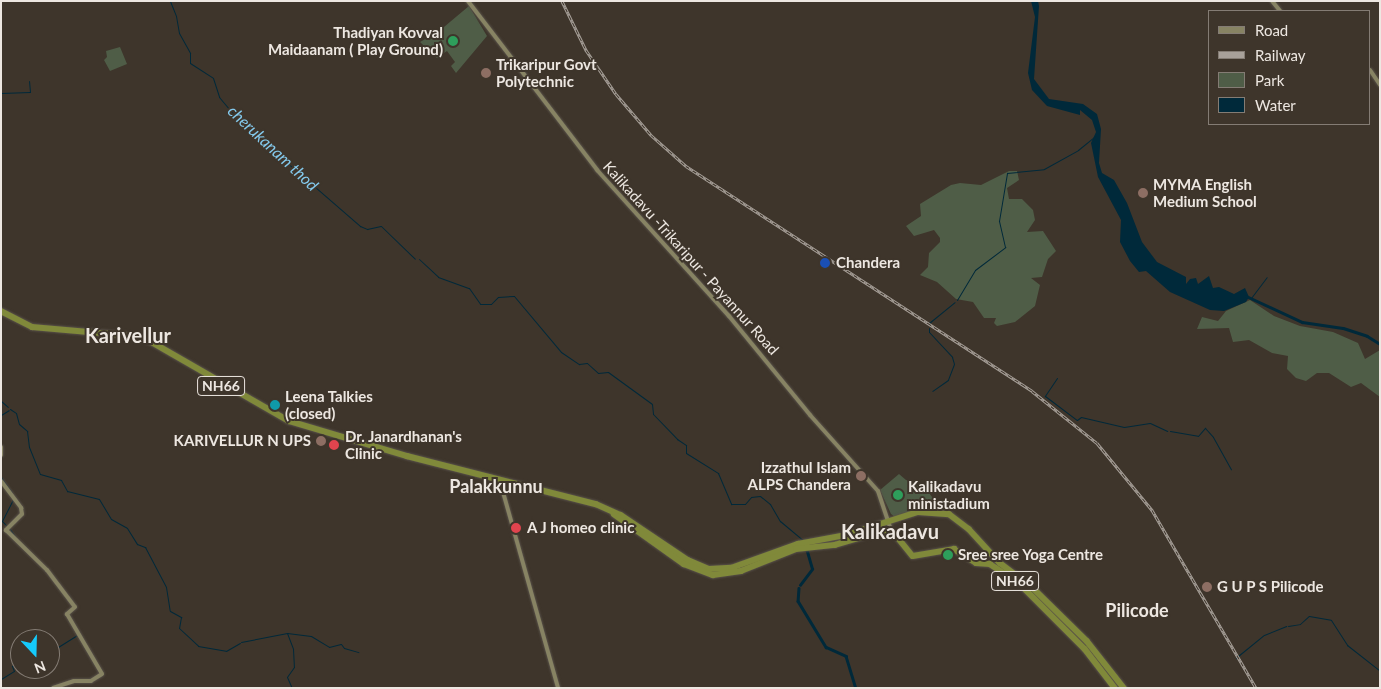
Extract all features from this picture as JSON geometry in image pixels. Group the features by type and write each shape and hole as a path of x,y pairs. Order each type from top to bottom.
{"highway":[{"name":"NH66","path":"1,311 32,327 123,336 160,345 290,421 314,430"},
{"name":"NH66","path":"130,337 159,348 278,418 324,433 609,512 684,564 713,575 741,571 796,550 835,545 891,530 913,556 954,549 976,563 990,564 1019,583 1085,649 1115,688"},
{"name":"NH66","path":"502,482 612,510 688,560 716,570 731,568 789,547 846,535 888,521 929,511 960,520 1000,563 1032,587 1087,641 1124,688"}],"main road":[{"name":"Kalikadavu -Trikaripur - Payannur Road","path":"468,1 597,170 728,314 812,417 878,491 891,530"},
{"path":"1371,72 1380,85"},
{"path":"1,447 1,455"},
{"path":"1,481 21,508 17,520 6,530 47,570 75,607 67,614 102,674 91,682 74,681 53,688"},
{"path":"502,482 558,688"}],"green space":[{"name":"Thadiyan Kovval Maidaanam ( Play Ground)","path":"469,6 487,36 456,73 451,66 455,62 447,51 437,58 420,42 438,32"},
{"path":"120,47 127,64 110,71 104,60 107,57 106,51"},
{"path":"1009,171 1017,171 1019,180 1007,188 1009,199 1022,199 1033,210 1035,220 1027,232 1043,231 1056,251 1048,259 1042,277 1031,278 1040,285 1035,306 1015,322 997,326 994,323 996,318 984,318 973,302 956,299 937,282 920,275 928,267 929,253 940,242 940,238 934,230 914,236 906,226 921,216 920,204 951,185 960,183 981,185"},
{"path":"1250,300 1274,316 1300,326 1333,332 1358,343 1365,359 1380,350 1380,397 1361,383 1351,387 1329,373 1317,373 1306,381 1296,378 1287,369 1288,356 1272,353 1249,340 1233,342 1229,328 1197,329 1202,317 1218,321 1226,311"},
{"path":"899,474 906,480 923,485 935,501 923,510 895,517 891,514 880,490"}],"water":[{"path":"1031,1 1038,1 1039,6 1034,79 1049,99 1083,104 1097,114 1101,129 1099,163 1102,173 1114,180 1127,203 1142,242 1157,262 1186,277 1186,284 1190,279 1196,278 1198,284 1209,276 1213,288 1219,287 1234,294 1245,288 1249,297 1246,302 1224,311 1210,310 1170,292 1146,271 1139,272 1130,261 1120,242 1121,220 1098,177 1091,143 1096,132 1092,120 1080,110 1080,115 1047,106 1032,90 1028,73 1035,17"}],"waterway":[{"name":"cherukanam thod","path":"170,1 176,16 179,33 190,53 190,63 213,78 219,97 240,122 360,226 367,229 381,226 415,259"},
{"path":"1,93 30,92 29,81"},
{"path":"957,300 975,270 1005,247 999,221 1007,173 1044,169 1078,150 1095,136"},
{"name":"cherukanam thod","path":"419,259 438,277 469,288 480,304 491,304 498,297 514,296 561,352 579,364 587,363 598,373 608,372 652,404 653,414 677,439 686,445 686,453 718,473 731,504 745,504 751,497 760,496 770,504 780,521 804,541"},
{"path":"1251,298 1267,277"},
{"path":"1246,296 1302,322 1343,328 1367,336 1380,344"},
{"path":"929,323 955,302"},
{"path":"929,328 929,332 952,357 954,364 948,380 932,391"},
{"path":"1057,378 1045,396 1077,420 1081,417 1124,427 1150,423 1167,431"},
{"path":"1,401 8,407"},
{"path":"10,409 16,413 19,424 27,431 29,447 40,474 61,480 67,491 99,499 111,519 127,528 137,544 145,547 166,587 170,611 181,617 179,628 198,646 226,651 240,643"},
{"path":"1,415 9,410"},
{"path":"1170,431 1198,436 1205,428 1213,437 1231,469"},
{"path":"1,477 12,493"},
{"path":"7,526 2,521 13,499"},
{"path":"10,529 16,538"},
{"path":"800,585 812,569 806,548"},
{"path":"799,588 798,601 826,647 846,656 856,688"},
{"path":"1288,626 1300,624 1309,616 1331,620 1347,645 1380,671"},
{"path":"1238,656 1264,635 1286,626"},
{"path":"287,633 311,636 329,647 341,644 344,648 358,652"},
{"path":"241,642 287,633 293,649 294,667 287,677 292,688"},
{"path":"60,646 77,635"},
{"path":"1,679 10,673"}],"railway":[{"path":"562,1 586,50 616,94 651,135 686,166 1032,391 1097,443 1152,510 1256,688"}],"place":[{"name":"Thadiyan Kovval Maidaanam ( Play Ground)","path":"453,41"},
{"name":"Trikaripur Govt Polytechnic","path":"486,73"},
{"name":"MYMA English Medium School","path":"1143,193"},
{"name":"Chandera","path":"825,263"},
{"name":"Leena Talkies (closed)","path":"275,405"},
{"name":"KARIVELLUR N UPS","path":"321,441"},
{"name":"Dr. Janardhanan's Clinic","path":"334,445"},
{"name":"Izzathul Islam ALPS Chandera","path":"861,476"},
{"name":"Kalikadavu ministadium","path":"898,495"},
{"name":"A J homeo clinic","path":"516,528"},
{"name":"Sree sree Yoga Centre","path":"948,555"},
{"name":"G U P S Pilicode","path":"1207,587"}],"district":[{"name":"Karivellur","path":"128,335"},
{"name":"Palakkunnu","path":"496,486"},
{"name":"Kalikadavu","path":"890,531"},
{"name":"Pilicode","path":"1137,610"}]}
